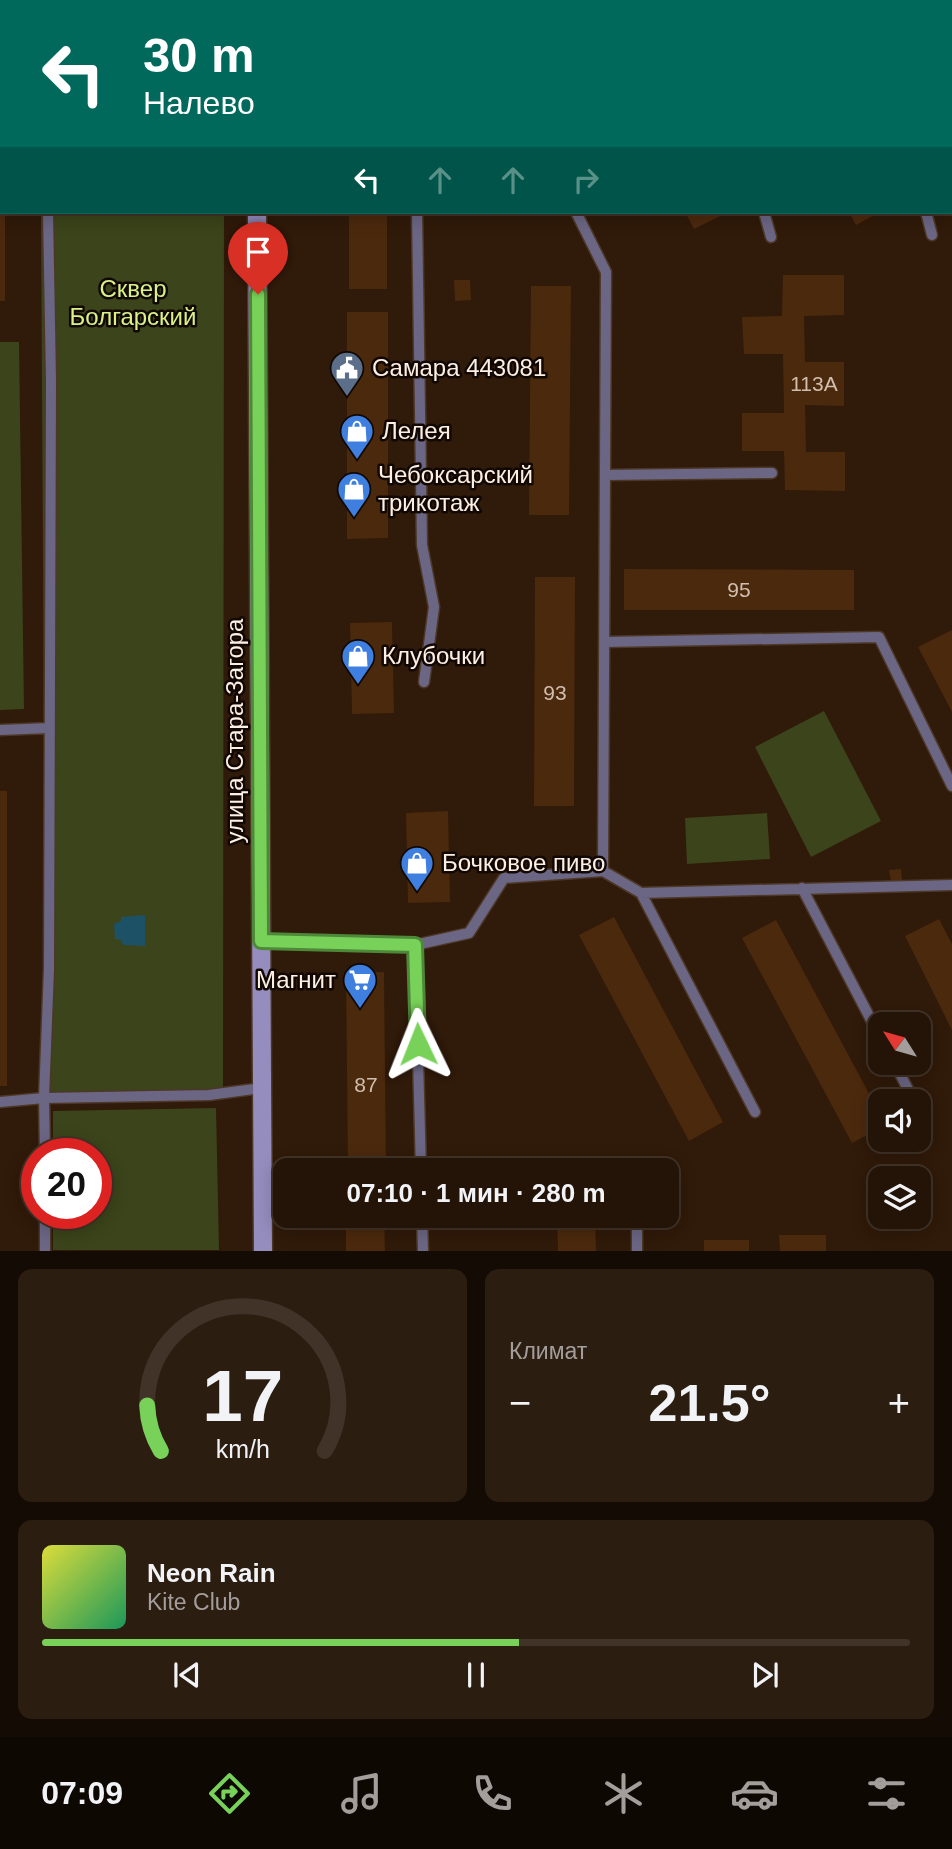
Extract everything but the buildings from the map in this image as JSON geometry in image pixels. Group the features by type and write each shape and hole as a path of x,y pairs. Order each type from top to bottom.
{"main road":[{"name":"улица Стара-Загора","path":"257,214 263,1251"}],"lane":[{"path":"45,1138 50,728 51,381 48,214"},
{"path":"417,214 422,546 434,607 424,682"},
{"path":"577,214 606,272 603,871"},
{"path":"765,214 771,237"},
{"path":"927,214 932,235"},
{"path":"605,475 772,473"},
{"path":"604,642 879,637 952,786"},
{"path":"0,730 50,728"},
{"path":"261,941 415,945 468,933 504,878 603,871 641,893 952,885"},
{"path":"802,888 868,1014"},
{"path":"641,893 755,1112"},
{"path":"415,945 421,1158"},
{"path":"0,1102 44,1098 209,1095 262,1088"},
{"path":"262,1207 273,1207"},
{"path":"422,1228 423,1251"},
{"path":"637,1228 637,1251"},
{"path":"45,1229 45,1251"}],"green space":[{"name":"Сквер Болгарский","path":"41,214 224,214 223,1097 106,1103 46,1102"},
{"path":"0,342 19,342 24,709 0,710"},
{"path":"824,711 881,821 811,857 755,747"},
{"path":"767,813 770,859 687,864 685,818"},
{"path":"216,1108 219,1250 53,1250 53,1229 112,1229 112,1138 53,1138 53,1111"}],"water":[{"path":"145,915 145,946 123,945 121,940 115,939 114,924 121,921 121,917"}],"place":[{"name":"Самара 443081","path":"347,398"},
{"name":"Лелея","path":"357,461"},
{"name":"Чебоксарский трикотаж","path":"354,519"},
{"name":"Клубочки","path":"358,686"},
{"name":"Бочковое пиво","path":"417,893"},
{"name":"Магнит","path":"360,1010"}],"route":[{"path":"258,294 261,941 415,945 418,1044"}]}
